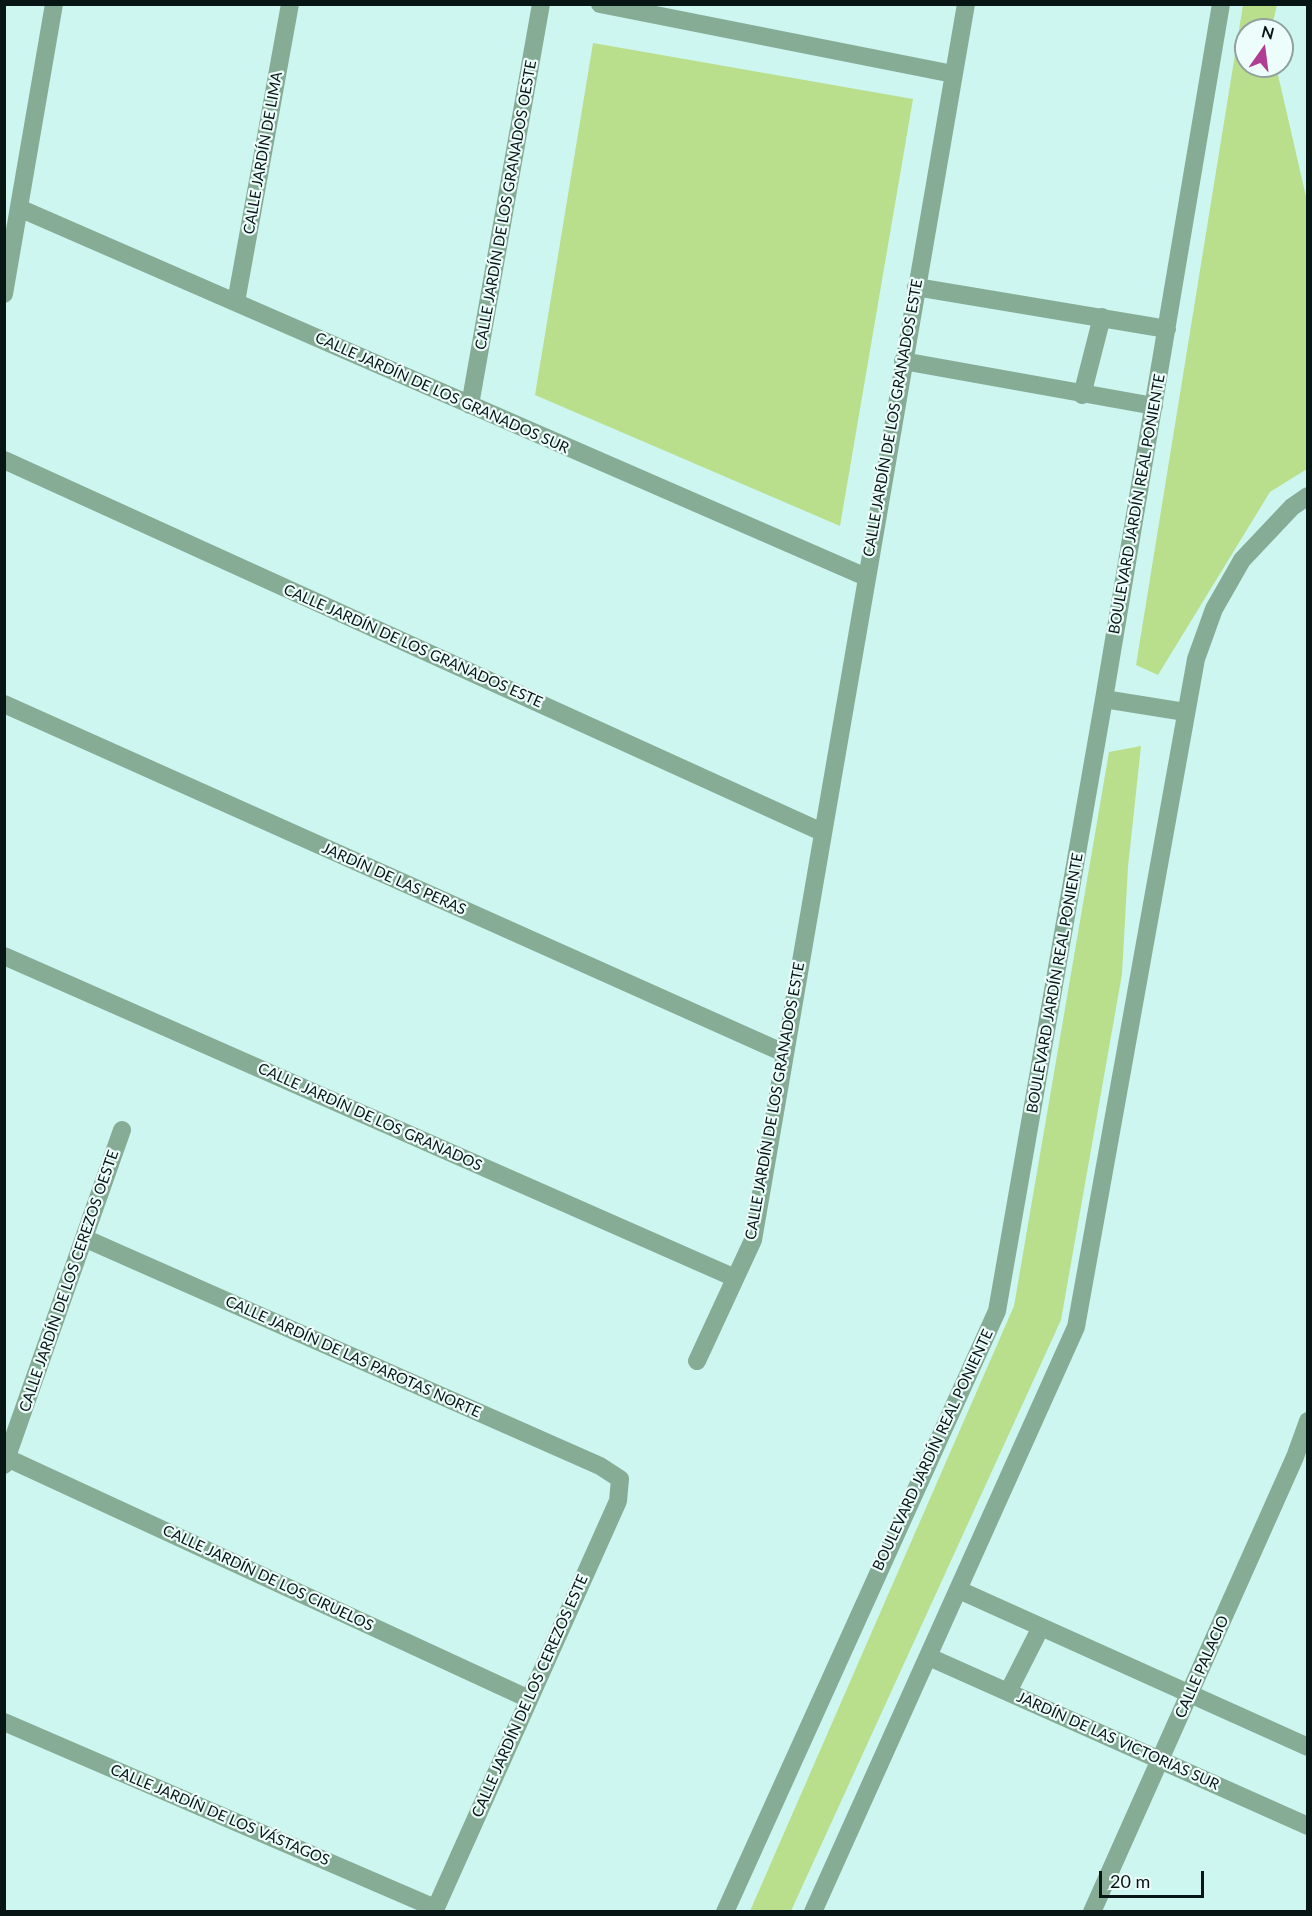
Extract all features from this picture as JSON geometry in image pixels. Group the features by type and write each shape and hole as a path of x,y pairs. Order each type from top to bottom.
{"street":[{"path":"4,294 54,4"},
{"name":"CALLE JARDÍN DE LIMA","path":"236,302 290,4"},
{"name":"CALLE JARDÍN DE LOS GRANADOS OESTE","path":"471,405 541,4"},
{"path":"600,4 953,74"},
{"name":"CALLE JARDÍN DE LOS GRANADOS ESTE","path":"697,1361 753,1240 966,4"},
{"name":"BOULEVARD JARDÍN REAL PONIENTE","path":"725,1911 997,1311 1104,699 1221,4"},
{"name":"CALLE JARDÍN DE LOS GRANADOS SUR","path":"19,208 866,577"},
{"path":"916,287 1167,329"},
{"path":"1082,395 1102,317"},
{"path":"903,361 1082,395 1154,406"},
{"name":"CALLE JARDÍN DE LOS GRANADOS ESTE","path":"4,460 822,832"},
{"path":"813,1911 1076,1327 1196,659 1214,609 1242,560 1292,507 1308,496"},
{"path":"1104,699 1185,712"},
{"name":"JARDÍN DE LAS PERAS","path":"4,704 784,1053"},
{"name":"CALLE JARDÍN DE LOS GRANADOS","path":"4,956 735,1278"},
{"name":"CALLE JARDÍN DE LOS CEREZOS OESTE","path":"6,1462 122,1130"},
{"name":"CALLE JARDÍN DE LAS PAROTAS NORTE","path":"84,1238 600,1466 620,1479"},
{"name":"CALLE PALACIO","path":"1092,1911 1190,1694 1301,1459 1308,1421"},
{"name":"CALLE JARDÍN DE LOS CIRUELOS","path":"6,1462 529,1699"},
{"name":"CALLE JARDÍN DE LOS CEREZOS ESTE","path":"434,1910 618,1502 620,1479"},
{"path":"959,1590 1308,1748"},
{"path":"1008,1692 1041,1627"},
{"name":"JARDÍN DE LAS VICTORIAS SUR","path":"929,1657 1308,1826"},
{"name":"CALLE JARDÍN DE LOS VÁSTAGOS","path":"4,1722 434,1910"}],"green space":[{"path":"1243,5 1277,5 1274,18 1241,18"},
{"path":"593,43 913,99 840,526 535,395"},
{"path":"1234,61 1234,78 1279,78 1307,201 1307,469 1270,492 1158,675 1136,665"},
{"path":"1141,746 1128,867 1122,974 1061,1320 791,1911 750,1911 1014,1306 1109,752"}]}
